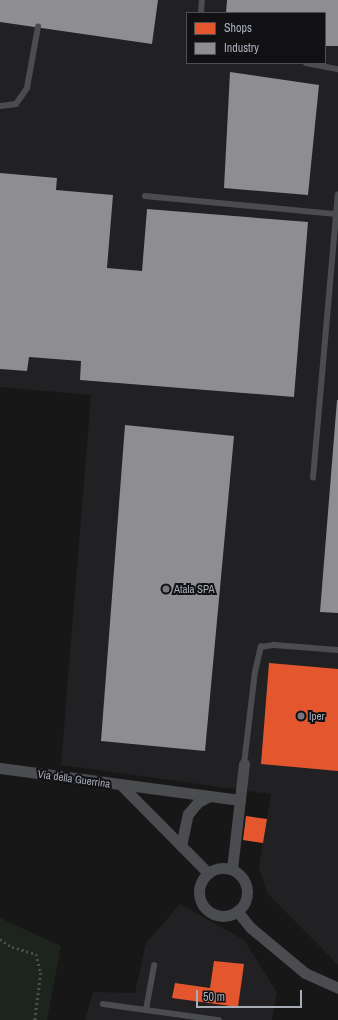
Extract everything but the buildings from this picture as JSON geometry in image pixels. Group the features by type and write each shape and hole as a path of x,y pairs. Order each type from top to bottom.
{"street":[{"path":"232,869 244,764"},
{"name":"Via della Guerrina","path":"0,768 121,785 208,873"},
{"path":"121,785 240,800"},
{"path":"181,846 188,814 198,802 210,796"},
{"path":"215,868 232,869 243,878 246,885 246,900 237,911 219,916 203,905 199,892 200,885 208,873 215,868"},
{"path":"237,911 251,928 305,973 338,988"}],"lane":[{"path":"201,12 202,0"},
{"path":"0,106 16,104 27,88 38,27"},
{"path":"311,64 338,69"},
{"path":"314,478 338,195"},
{"path":"145,196 336,214"},
{"path":"244,764 255,672 261,647 274,645 338,650"},
{"path":"146,1010 154,966"},
{"path":"103,1004 219,1020"}],"path":[{"path":"0,939 12,947 36,954 41,973 35,1020"}],"shaded area":[{"path":"0,0 338,0 338,965 267,893 259,867 271,794 61,765 91,395 0,387"},
{"path":"180,904 244,940 277,992 272,1020 85,1020 93,992 135,993 146,943"},
{"path":"0,918 61,946 47,1020 0,1020"}],"place":[{"name":"Atala SPA","path":"166,589"},
{"name":"Iper","path":"301,716"}]}
